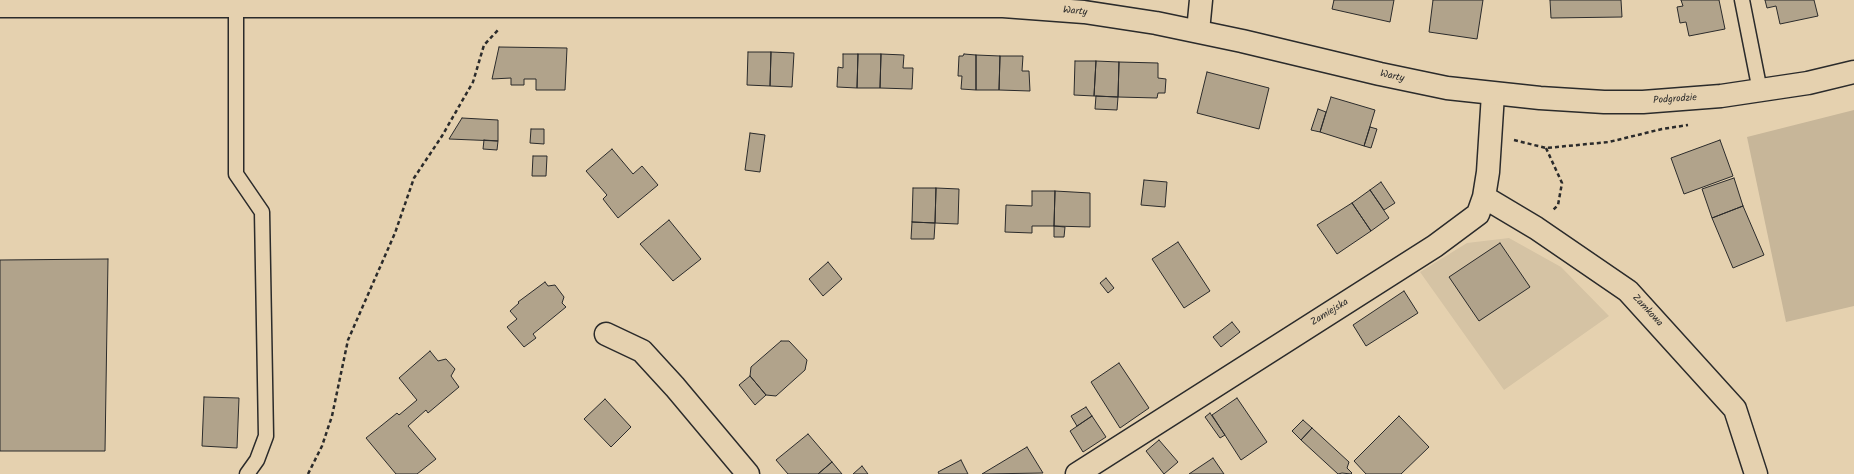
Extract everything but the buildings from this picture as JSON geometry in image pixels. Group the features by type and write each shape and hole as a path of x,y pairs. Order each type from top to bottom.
{"main road":[{"path":"1198,31 1201,0"},
{"name":"Warty","path":"0,6 236,6 523,3 1003,6 1084,12 1122,17 1198,31 1388,76 1447,88 1493,94"},
{"name":"Podgrodzie","path":"1493,94 1604,102 1643,102 1721,96 1760,91 1808,83 1854,72"},
{"name":"Zamiejska","path":"1077,474 1435,246 1478,214 1484,197 1488,172 1493,94"},
{"name":"Zamkowa","path":"1484,197 1536,228 1628,291 1735,409 1756,474"},
{"path":"606,334 642,351 676,387 748,474"}],"lane":[{"path":"1742,0 1760,91"},
{"path":"236,6 236,174 262,212 266,436 257,460 247,474"}],"path":[{"path":"308,474 322,446 332,416 348,340 395,232 414,178 442,136 473,82 484,45 523,3"},
{"path":"1491,135 1546,148 1609,142 1662,129 1692,125"},
{"path":"1536,228 1558,205 1562,183 1546,148"}],"shaded area":[{"path":"1854,110 1854,306 1786,322 1747,137"},
{"path":"1509,238 1561,267 1609,316 1504,390 1420,272 1467,243"}]}
